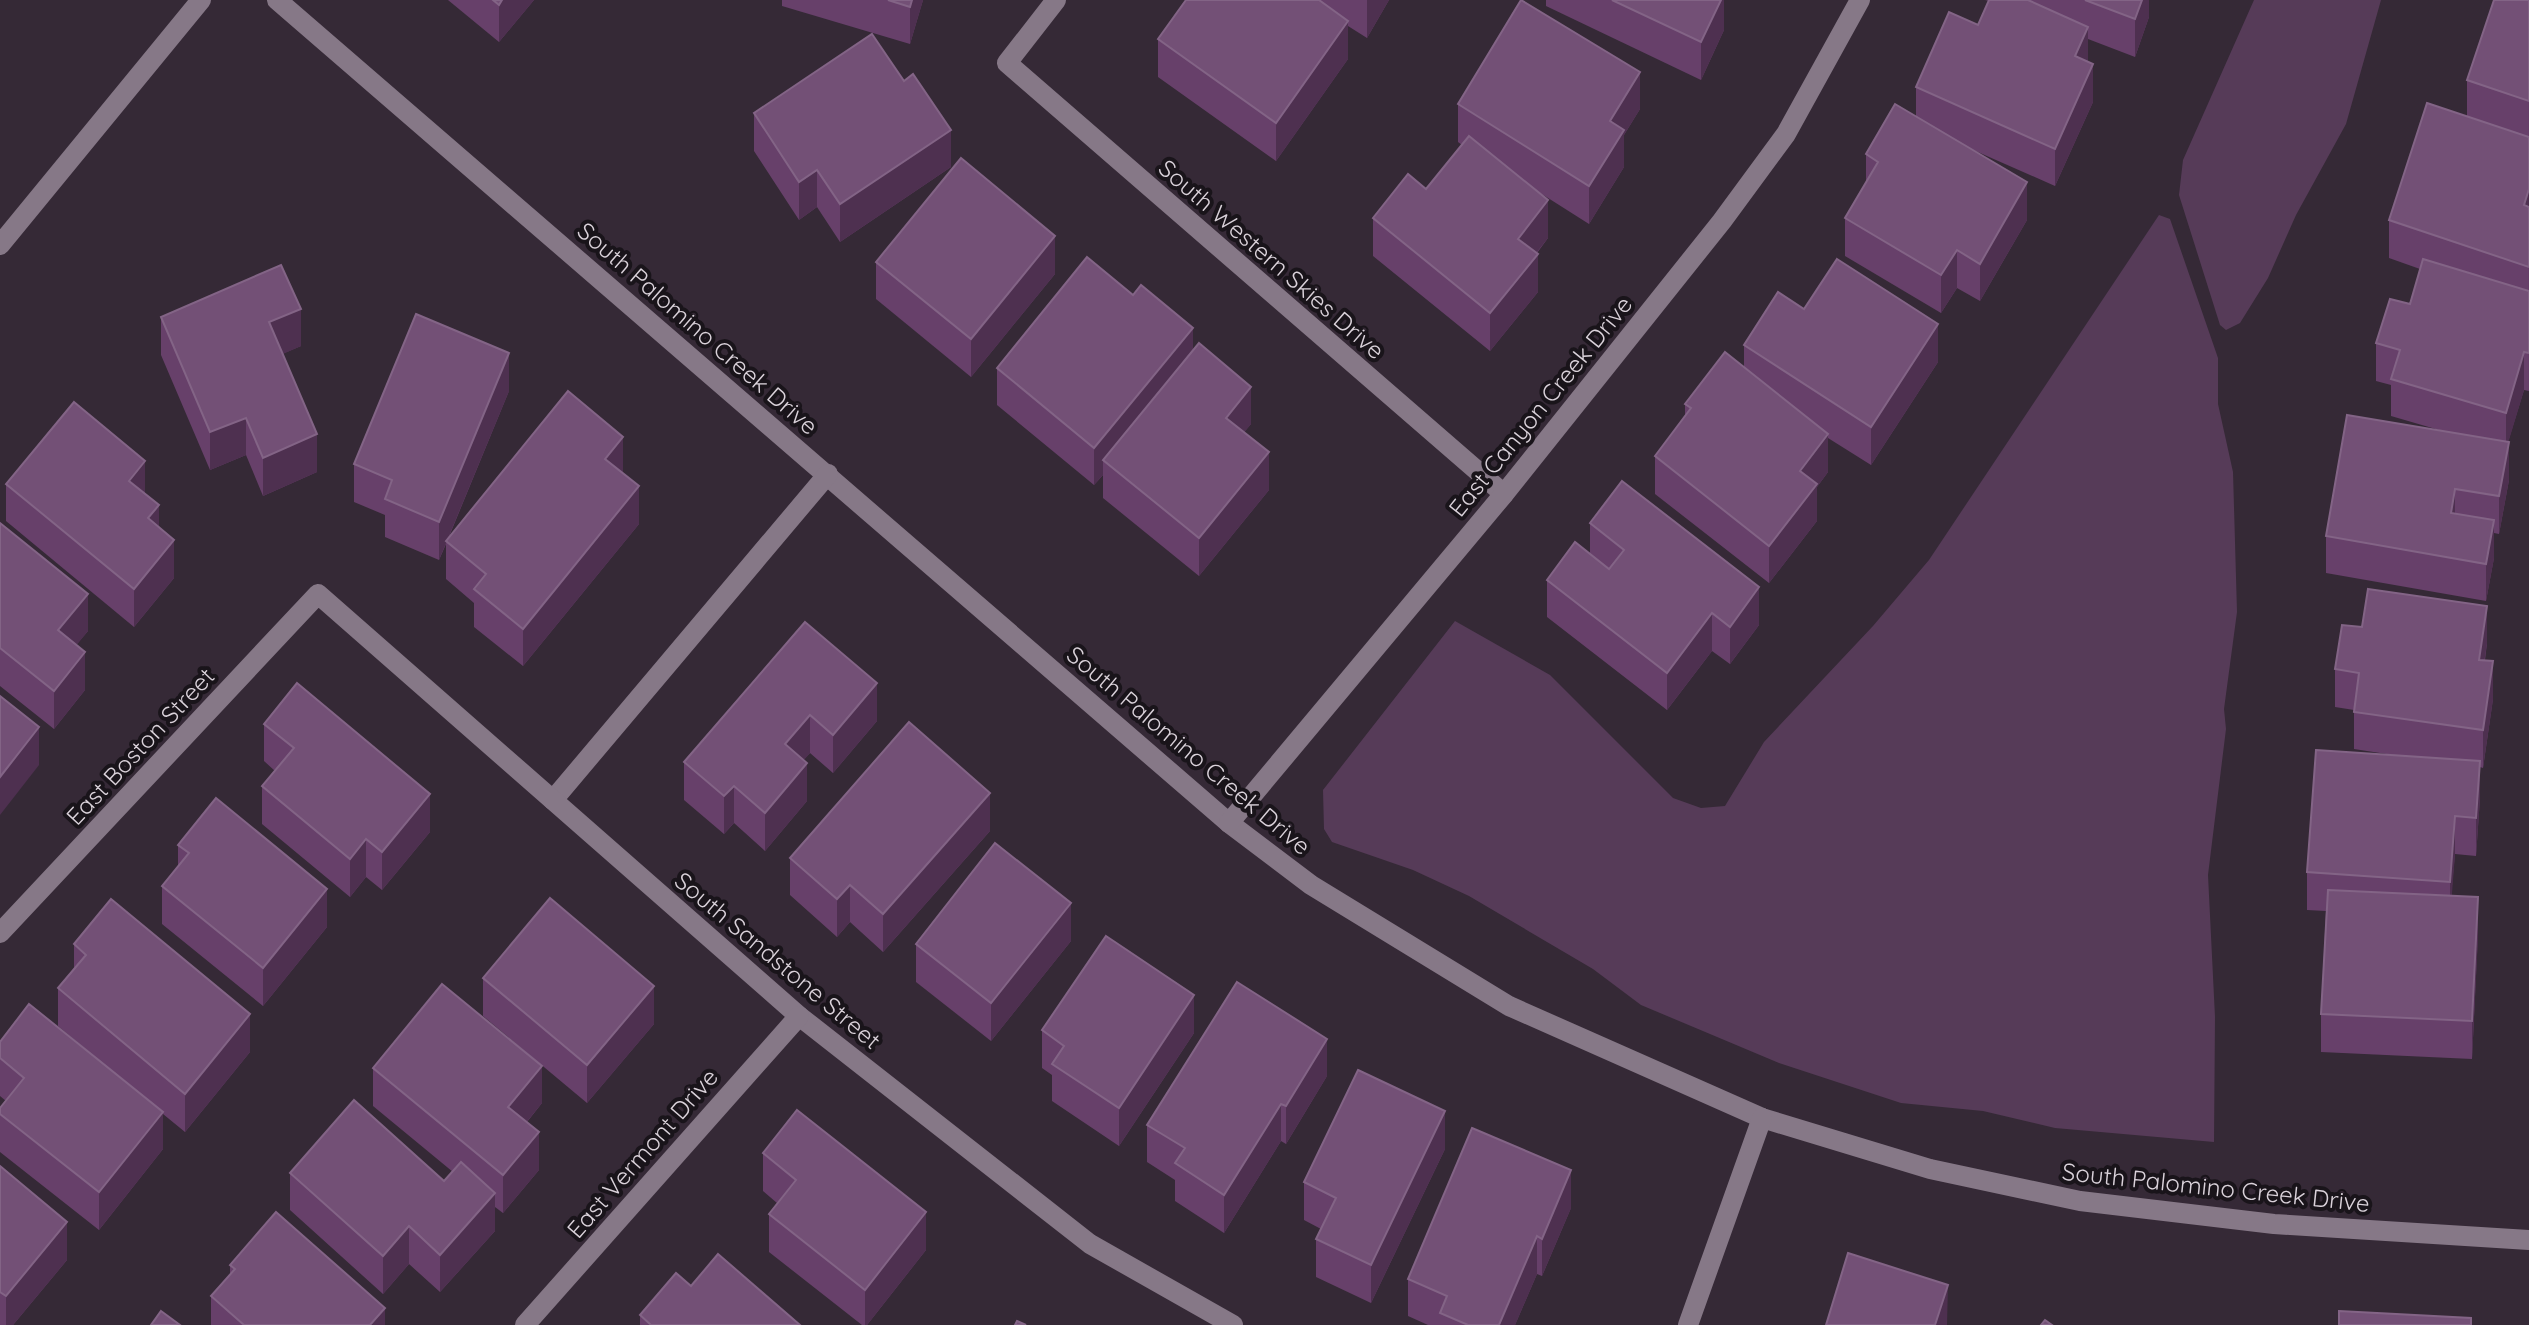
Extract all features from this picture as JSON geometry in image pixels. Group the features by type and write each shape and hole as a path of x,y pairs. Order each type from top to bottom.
{"street":[{"path":"0,245 201,0"},
{"name":"South Palomino Creek Drive","path":"277,0 1229,823 1311,885 1509,1006 1762,1118 1930,1169 2080,1201 2274,1224 2529,1240"},
{"name":"South Western Skies Drive","path":"1056,0 1007,63 1504,494"},
{"name":"East Canyon Creek Drive","path":"1229,823 1504,494 1777,146 1860,0"},
{"path":"553,800 828,474"},
{"name":"South Sandstone Street","path":"318,594 799,1016 1090,1244 1233,1325"},
{"name":"East Boston Street","path":"0,933 318,594"},
{"name":"East Vermont Drive","path":"525,1325 799,1016"},
{"path":"1688,1325 1762,1118"}],"shaded area":[{"path":"2254,0 2381,0 2346,124 2296,215 2268,278 2240,323 2226,330 2220,325 2179,195 2183,160"},
{"path":"2159,215 2170,219 2218,358 2218,404 2233,472 2237,612 2208,875 2215,1017 2214,1142 2055,1128 1983,1111 1901,1103 1779,1063 1641,1005 1593,969 1469,896 1413,870 1332,842 1324,829 1323,790 1455,621 1550,675 1673,798 1701,808 1725,806 1764,742 1873,626 1929,560"}],"building":[{"path":"888,0 912,0 910,7"},
{"path":"1186,0 1319,0 1348,21 1276,123 1158,39"},
{"path":"1521,0 1640,72 1610,121 1624,130 1589,186 1458,104"},
{"path":"1612,0 1721,0 1701,42"},
{"path":"1989,0 2028,0 2088,27 2075,56 2093,64 2055,149 1916,87 1949,12 1978,25"},
{"path":"2085,0 2142,0 2135,19"},
{"path":"2494,0 2529,0 2529,101 2467,80"},
{"path":"872,34 904,81 913,74 951,130 840,204 817,170 799,182 754,113"},
{"path":"2427,103 2529,137 2529,189 2524,205 2529,207 2529,267 2389,220"},
{"path":"1895,104 2027,182 1980,264 1957,250 1941,275 1845,218 1878,162 1866,154"},
{"path":"1469,136 1548,200 1518,239 1538,254 1490,313 1373,218 1408,174 1426,189"},
{"path":"961,158 1055,236 971,339 876,262"},
{"path":"1087,257 1133,295 1141,285 1193,328 1094,448 997,368"},
{"path":"1837,259 1938,324 1871,427 1744,345 1778,292 1804,309"},
{"path":"2423,259 2529,291 2529,353 2524,352 2506,413 2391,379 2400,350 2376,343 2390,299 2410,304"},
{"path":"281,265 301,309 269,322 317,434 263,458 246,418 210,432 161,317"},
{"path":"416,314 509,353 439,522 385,499 392,480 354,464"},
{"path":"1199,343 1251,387 1226,418 1269,452 1199,538 1103,460"},
{"path":"1725,352 1828,434 1800,471 1817,484 1769,546 1655,456 1691,408 1685,404"},
{"path":"568,391 623,437 605,459 639,486 523,629 474,589 486,574 446,541"},
{"path":"74,402 145,461 129,481 159,505 148,518 174,540 134,589 6,484"},
{"path":"2347,415 2509,442 2499,496 2455,489 2451,513 2494,520 2486,564 2326,536"},
{"path":"1622,481 1759,587 1730,627 1712,613 1667,673 1547,580 1575,542 1609,569 1624,550 1590,523"},
{"path":"0,523 88,594 58,630 85,652 54,691 0,648"},
{"path":"2368,589 2487,606 2479,660 2493,661 2483,730 2354,712 2359,673 2335,669 2342,625 2362,627"},
{"path":"805,622 877,683 833,735 810,715 785,744 807,763 765,813 734,786 724,796 684,762"},
{"path":"297,683 430,794 382,852 366,839 350,859 262,786 294,748 264,724"},
{"path":"0,696 39,727 0,777"},
{"path":"909,722 990,793 883,914 850,885 837,899 790,858"},
{"path":"2316,750 2480,761 2476,818 2455,816 2450,882 2307,872"},
{"path":"216,798 327,889 263,968 162,886 189,853 178,845"},
{"path":"995,843 1071,903 991,1003 916,944"},
{"path":"2328,890 2478,897 2472,1021 2321,1014"},
{"path":"550,898 654,986 587,1065 483,978"},
{"path":"111,899 250,1014 185,1094 58,988 86,955 74,944"},
{"path":"1106,936 1194,995 1119,1108 1052,1064 1064,1046 1042,1030"},
{"path":"1237,982 1327,1039 1286,1106 1281,1104 1224,1195 1175,1163 1185,1148 1147,1125"},
{"path":"442,984 542,1066 508,1107 539,1132 503,1175 373,1068"},
{"path":"29,1004 163,1112 99,1192 0,1114 0,1108 24,1078 0,1058 0,1042"},
{"path":"1358,1070 1445,1111 1371,1265 1316,1239 1336,1198 1304,1182"},
{"path":"354,1100 444,1181 461,1162 495,1193 440,1255 409,1226 383,1256 290,1173"},
{"path":"797,1110 926,1212 865,1290 769,1214 796,1180 763,1153"},
{"path":"1472,1128 1571,1170 1542,1239 1537,1236 1499,1325 1468,1325 1440,1313 1447,1296 1408,1279"},
{"path":"0,1166 67,1222 6,1296 0,1292"},
{"path":"276,1212 385,1308 370,1325 244,1325 211,1296 235,1269 230,1265"},
{"path":"1848,1253 1948,1285 1935,1325 1826,1325"},
{"path":"718,1254 800,1325 651,1325 640,1315 676,1273 691,1286"},
{"path":"161,1311 180,1325 151,1325"},
{"path":"2339,1311 2471,1318 2471,1325 2339,1325"}]}
